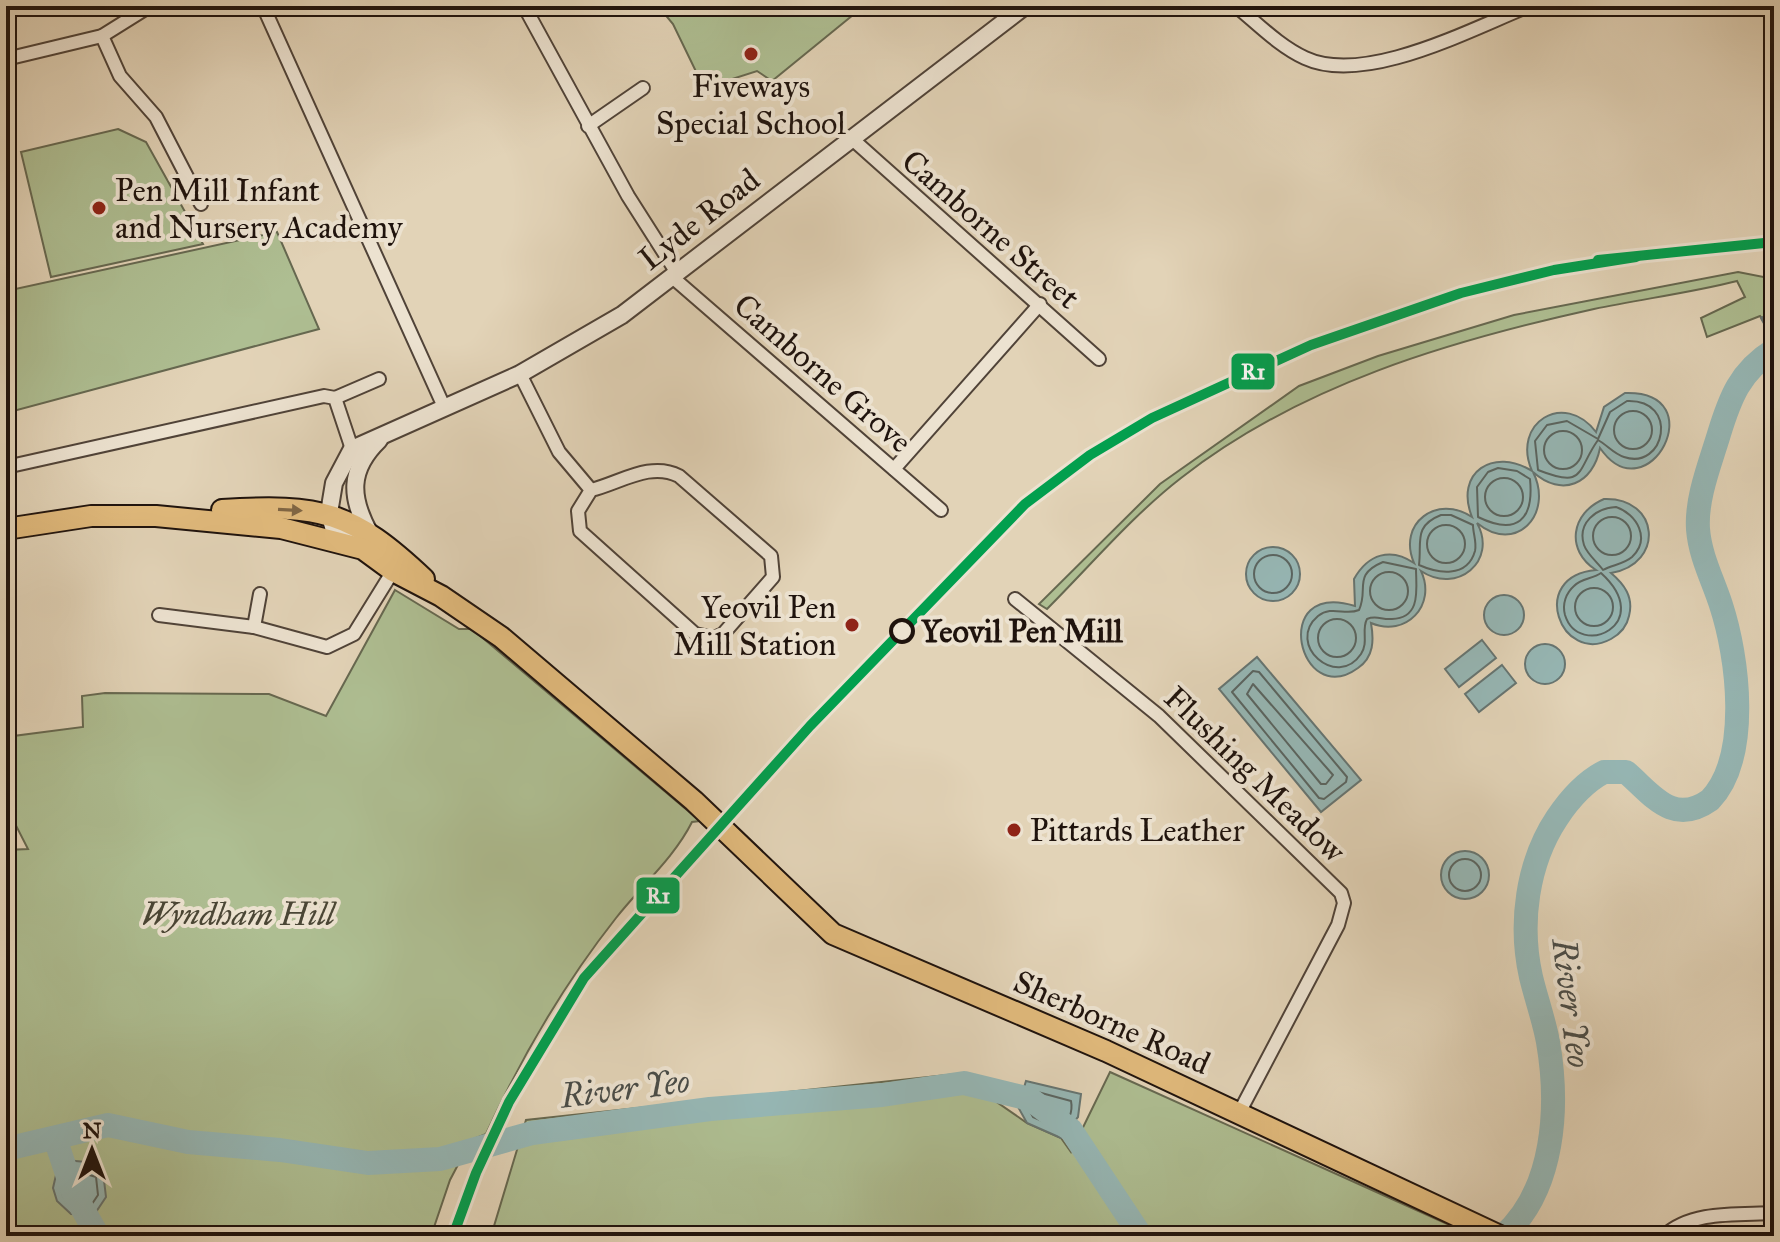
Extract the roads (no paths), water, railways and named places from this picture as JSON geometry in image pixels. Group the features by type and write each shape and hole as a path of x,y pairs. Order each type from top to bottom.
{"main road":[{"path":"156,516 256,508 340,514 393,571 441,596"},
{"path":"6,529 91,516 156,516 242,522 366,541 441,596"},
{"name":"Sherborne Road","path":"441,596 501,637 698,805 833,934 1022,1014 1500,1236"}],"street":[{"path":"6,59 102,36 150,6"},
{"path":"263,6 445,409"},
{"name":"Camborne Grove","path":"524,6 588,126 674,274 941,510"},
{"name":"Lyde Road","path":"356,457 383,436 520,374 622,315 850,137 964,55 1025,6"},
{"path":"1236,6 1306,59 1353,68 1383,62 1529,6"},
{"path":"102,36 120,76 156,117 201,204"},
{"path":"588,126 643,88"},
{"name":"Camborne Street","path":"850,137 942,223 1040,304 1099,359"},
{"path":"894,469 1040,304"},
{"path":"520,374 559,452 591,490"},
{"path":"6,467 262,408 324,396 335,398 379,379"},
{"path":"307,532 340,514 354,476 356,457 335,398"},
{"path":"340,514 334,483 356,457"},
{"path":"666,469 679,476 771,556 773,577 723,634 714,638 695,634 580,531 578,511 591,490 652,470 666,469"},
{"path":"159,615 254,627 327,647 342,643 354,634 393,571"},
{"path":"254,627 260,594"},
{"name":"Flushing Meadow","path":"1015,599 1159,716 1341,893 1344,903 1338,925 1239,1113"},
{"path":"1664,1236 1686,1222 1707,1217 1774,1213"}],"water":[{"path":"1625,393 1652,397 1666,410 1669,427 1664,445 1653,460 1637,468 1619,465 1600,448 1591,471 1575,483 1555,484 1533,472 1539,502 1528,525 1517,532 1505,534 1491,532 1477,523 1482,537 1478,561 1460,576 1448,579 1421,571 1425,596 1421,606 1415,615 1396,626 1371,623 1372,648 1363,664 1337,677 1320,673 1308,660 1302,643 1302,625 1310,610 1328,603 1355,606 1354,579 1373,559 1389,554 1414,563 1410,549 1411,536 1424,516 1446,509 1472,517 1468,487 1481,468 1504,462 1532,471 1527,454 1529,439 1535,426 1544,418 1556,413 1570,414 1583,420 1596,432 1604,407"},
{"path":"1604,499 1623,501 1636,508 1645,519 1649,532 1641,557 1628,567 1611,573 1624,586 1629,597 1627,623 1611,639 1593,644 1578,640 1566,631 1559,617 1557,602 1562,587 1575,576 1596,570 1580,552 1576,532 1584,513"},
{"path":"1273,547 1292,555 1300,574 1292,593 1273,601 1254,593 1246,574 1254,555"},
{"path":"1504,595 1518,601 1524,615 1518,629 1504,635 1490,629 1484,615 1490,601"},
{"path":"1482,640 1496,658 1459,687 1445,669"},
{"path":"1545,644 1559,650 1565,664 1559,678 1545,684 1531,678 1525,664 1531,650"},
{"path":"1257,657 1361,780 1321,812 1219,689"},
{"path":"1502,665 1516,683 1479,712 1465,694"},
{"path":"1465,851 1482,858 1489,875 1482,892 1465,899 1448,892 1441,875 1448,858"},
{"path":"1026,1081 1081,1094 1078,1117 1061,1138 1027,1123 1018,1107"},
{"path":"59,1162 86,1162 103,1172 106,1197 94,1215 71,1214 57,1201 53,1188"}],"waterway":[{"path":"1762,318 1774,339"},
{"name":"River Yeo","path":"1503,1236 1534,1195 1549,1146 1552,1119 1548,1042 1531,977 1526,936 1532,874 1547,836 1572,798 1604,772 1626,772 1663,804 1684,810 1710,800 1723,781 1731,759 1736,733 1736,678 1727,627 1699,539 1699,505 1732,397 1753,367 1774,350"},
{"name":"River Yeo","path":"6,1149 108,1125 188,1142 280,1150 368,1163 440,1159 532,1133 710,1109 882,1095 964,1083 1030,1099 1071,1130 1141,1236"},
{"name":"River Yeo","path":"55,1138 73,1192 98,1236"}],"railway":[{"path":"453,1236 488,1146 532,1059 586,978 650,905"}],"place":[{"name":"Fiveways Special School","path":"751,54"},
{"name":"Pen Mill Infant and Nursery Academy","path":"99,208"},
{"name":"Yeovil Pen Mill Station","path":"852,625"},
{"name":"Yeovil Pen Mill","path":"902,631"},
{"name":"Pittards Leather","path":"1014,830"}],"park label":[{"name":"Wyndham Hill","path":"238,914"}]}
